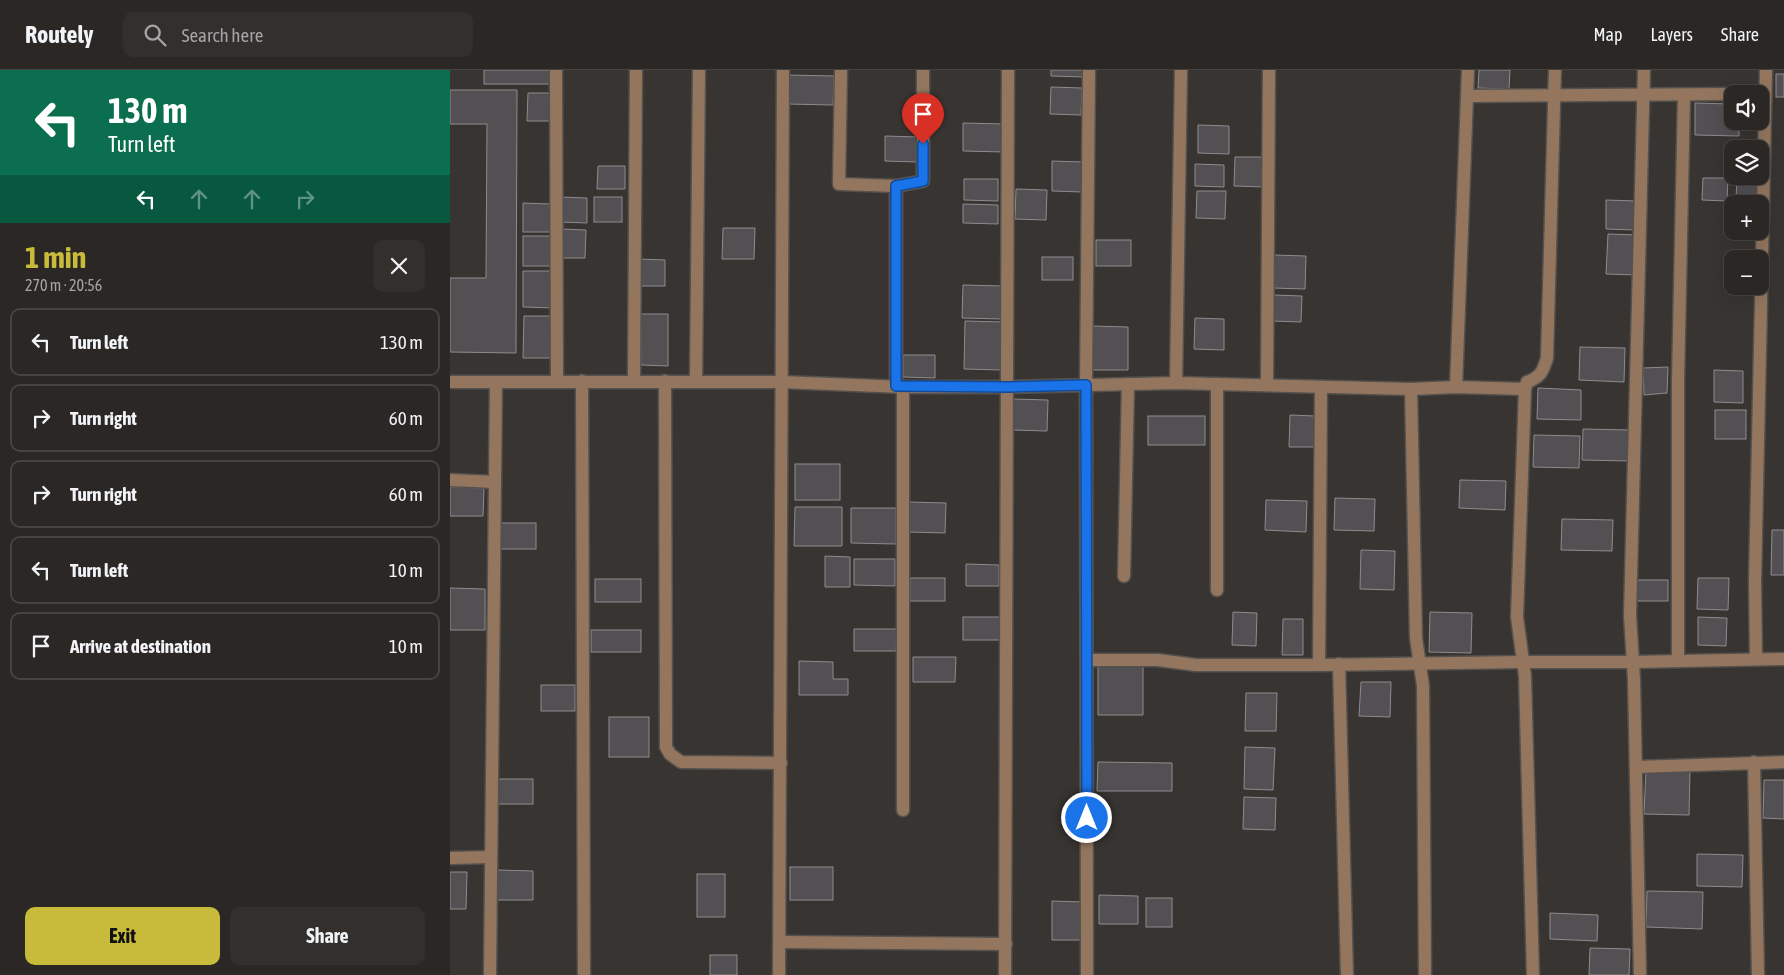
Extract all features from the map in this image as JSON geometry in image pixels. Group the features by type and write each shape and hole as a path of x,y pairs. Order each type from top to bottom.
{"street":[{"path":"556,70 557,381"},
{"path":"634,381 636,70"},
{"path":"696,382 699,70"},
{"path":"780,975 783,70"},
{"path":"841,70 839,184 896,186 923,181 922,70"},
{"path":"1005,975 1008,70"},
{"path":"1087,975 1086,385 1089,70"},
{"path":"1176,383 1181,70"},
{"path":"1267,384 1269,70"},
{"path":"1456,387 1468,70"},
{"path":"1533,975 1525,676 1517,617 1525,389 1527,382 1543,371 1547,358 1555,70"},
{"path":"1640,975 1636,767 1630,615 1644,70"},
{"path":"1764,85 1766,70"},
{"path":"1467,96 1724,94"},
{"path":"1678,661 1678,382 1684,95"},
{"path":"1756,659 1755,581 1762,130"},
{"path":"896,186 900,387 903,810"},
{"path":"582,381 584,975"},
{"path":"665,381 666,747 670,754 681,762 781,763"},
{"path":"450,382 782,382 900,387 1008,387 1176,383 1411,389 1456,387 1525,389"},
{"path":"490,975 496,382"},
{"path":"1124,576 1128,384"},
{"path":"1217,590 1218,384"},
{"path":"1319,666 1321,387"},
{"path":"1411,389 1416,638 1423,686 1425,975"},
{"path":"450,480 495,482"},
{"path":"1087,660 1158,660 1196,665 1319,666 1339,664 1784,659"},
{"path":"1339,664 1347,975"},
{"path":"1754,762 1758,975"},
{"path":"1636,767 1784,762"},
{"path":"450,858 492,857"},
{"path":"780,942 1006,944"}],"building":[{"path":"484,70 552,70 552,84 484,84"},
{"path":"1051,70 1084,70 1084,77 1051,76"},
{"path":"1479,70 1510,70 1509,89 1478,88"},
{"path":"1776,74 1784,74 1784,97 1776,97"},
{"path":"787,75 834,76 833,105 787,104"},
{"path":"1051,87 1082,88 1081,115 1050,114"},
{"path":"450,90 517,90 516,353 450,352 450,278 486,278 487,124 450,124"},
{"path":"528,93 553,93 553,121 527,121"},
{"path":"1695,103 1724,104 1724,130 1739,130 1739,136 1695,135"},
{"path":"963,123 1005,124 1004,152 963,151"},
{"path":"1198,125 1229,126 1229,154 1198,153"},
{"path":"885,136 918,137 917,162 885,161"},
{"path":"1235,157 1266,157 1265,187 1234,186"},
{"path":"1052,161 1084,162 1083,192 1052,191"},
{"path":"1195,164 1224,165 1224,187 1195,186"},
{"path":"598,166 625,166 625,189 597,189"},
{"path":"1703,178 1724,178 1724,185 1728,185 1727,195 1724,195 1724,201 1702,200"},
{"path":"964,179 998,179 998,201 964,200"},
{"path":"1737,185 1763,185 1763,195 1736,195"},
{"path":"1016,189 1047,190 1046,220 1015,219"},
{"path":"1197,191 1226,191 1225,219 1196,218"},
{"path":"560,197 587,198 587,223 560,222"},
{"path":"594,197 622,197 622,222 594,222"},
{"path":"1606,200 1637,201 1636,230 1606,229"},
{"path":"523,203 550,204 550,232 523,232"},
{"path":"963,204 998,205 998,224 963,223"},
{"path":"723,228 755,228 754,259 722,259"},
{"path":"560,229 586,230 585,258 560,258"},
{"path":"1608,234 1638,235 1638,275 1606,274"},
{"path":"523,236 554,236 554,266 523,266"},
{"path":"1096,240 1131,240 1131,266 1096,266"},
{"path":"1274,255 1306,256 1305,289 1273,288"},
{"path":"1042,257 1073,257 1073,280 1042,280"},
{"path":"638,259 665,260 665,286 638,286"},
{"path":"523,271 554,271 554,308 523,307"},
{"path":"963,285 1003,286 1002,319 962,318"},
{"path":"1273,295 1302,296 1301,322 1272,321"},
{"path":"641,314 668,314 668,366 641,365"},
{"path":"524,316 552,316 552,358 523,358"},
{"path":"1195,318 1224,319 1224,350 1194,349"},
{"path":"965,321 1004,322 1003,370 964,369"},
{"path":"1091,326 1128,327 1128,370 1091,370"},
{"path":"1580,347 1625,348 1624,382 1579,380"},
{"path":"903,355 935,355 935,378 903,377"},
{"path":"1668,367 1667,393 1644,395 1643,368"},
{"path":"1714,370 1743,371 1743,403 1714,402"},
{"path":"1538,388 1581,390 1581,420 1537,419"},
{"path":"1013,399 1048,400 1047,431 1012,430"},
{"path":"1715,410 1746,410 1746,439 1715,439"},
{"path":"1290,415 1315,416 1314,447 1289,447"},
{"path":"1148,416 1205,416 1205,445 1148,445"},
{"path":"1583,429 1630,430 1630,461 1582,460"},
{"path":"1534,435 1580,436 1579,468 1533,467"},
{"path":"795,464 840,464 840,500 795,500"},
{"path":"1460,480 1506,481 1505,510 1459,508"},
{"path":"450,487 484,488 483,516 450,516"},
{"path":"1335,498 1375,499 1374,531 1334,530"},
{"path":"1266,500 1307,501 1306,532 1265,530"},
{"path":"909,502 946,503 945,533 909,532"},
{"path":"795,507 842,507 842,546 794,546"},
{"path":"851,508 896,508 896,544 851,543"},
{"path":"1562,519 1613,520 1612,551 1561,550"},
{"path":"499,523 536,523 536,549 499,549"},
{"path":"1772,530 1784,530 1784,575 1771,575"},
{"path":"1361,550 1395,551 1394,590 1360,589"},
{"path":"825,556 850,557 850,587 825,587"},
{"path":"854,559 895,559 895,586 854,585"},
{"path":"966,564 999,565 999,586 966,586"},
{"path":"910,578 945,578 945,601 910,601"},
{"path":"1698,578 1729,578 1728,610 1697,609"},
{"path":"595,579 641,579 641,602 595,602"},
{"path":"1632,580 1668,580 1668,601 1632,601"},
{"path":"450,588 485,589 485,630 450,630"},
{"path":"1233,612 1257,613 1256,646 1232,645"},
{"path":"1430,612 1472,613 1471,653 1429,652"},
{"path":"963,617 1001,617 1001,640 963,640"},
{"path":"1698,617 1727,618 1726,646 1698,645"},
{"path":"1283,619 1303,619 1303,655 1282,655"},
{"path":"854,629 897,629 896,651 854,651"},
{"path":"591,630 641,630 641,652 591,652"},
{"path":"913,657 956,657 955,682 913,682"},
{"path":"799,661 833,662 833,679 848,679 848,695 799,695"},
{"path":"1098,663 1143,664 1143,715 1098,715"},
{"path":"1361,682 1391,682 1390,717 1359,716"},
{"path":"541,685 575,685 575,711 541,711"},
{"path":"1246,693 1277,693 1276,731 1245,731"},
{"path":"609,717 649,717 649,757 609,757"},
{"path":"1245,747 1275,748 1273,790 1244,789"},
{"path":"1098,762 1172,763 1172,791 1097,791"},
{"path":"1646,770 1690,771 1689,815 1644,814"},
{"path":"497,779 533,779 533,804 497,804"},
{"path":"1764,780 1784,780 1784,819 1763,818"},
{"path":"1244,797 1276,798 1275,830 1243,829"},
{"path":"1697,854 1743,855 1742,887 1697,886"},
{"path":"790,867 833,867 833,900 790,900"},
{"path":"497,870 533,871 533,900 497,900"},
{"path":"450,872 467,872 466,909 450,909"},
{"path":"697,874 725,874 725,917 697,917"},
{"path":"1647,891 1703,892 1702,929 1646,927"},
{"path":"1099,895 1138,896 1138,924 1099,924"},
{"path":"1146,898 1172,898 1172,927 1146,927"},
{"path":"1052,901 1085,902 1085,940 1052,940"},
{"path":"1550,913 1598,915 1597,941 1550,939"},
{"path":"1590,948 1630,949 1629,975 1589,975"},
{"path":"710,955 737,955 737,975 710,975"}],"route":[{"path":"923,144 923,181 896,186 896,386 1008,387 1086,385 1087,818"}]}
